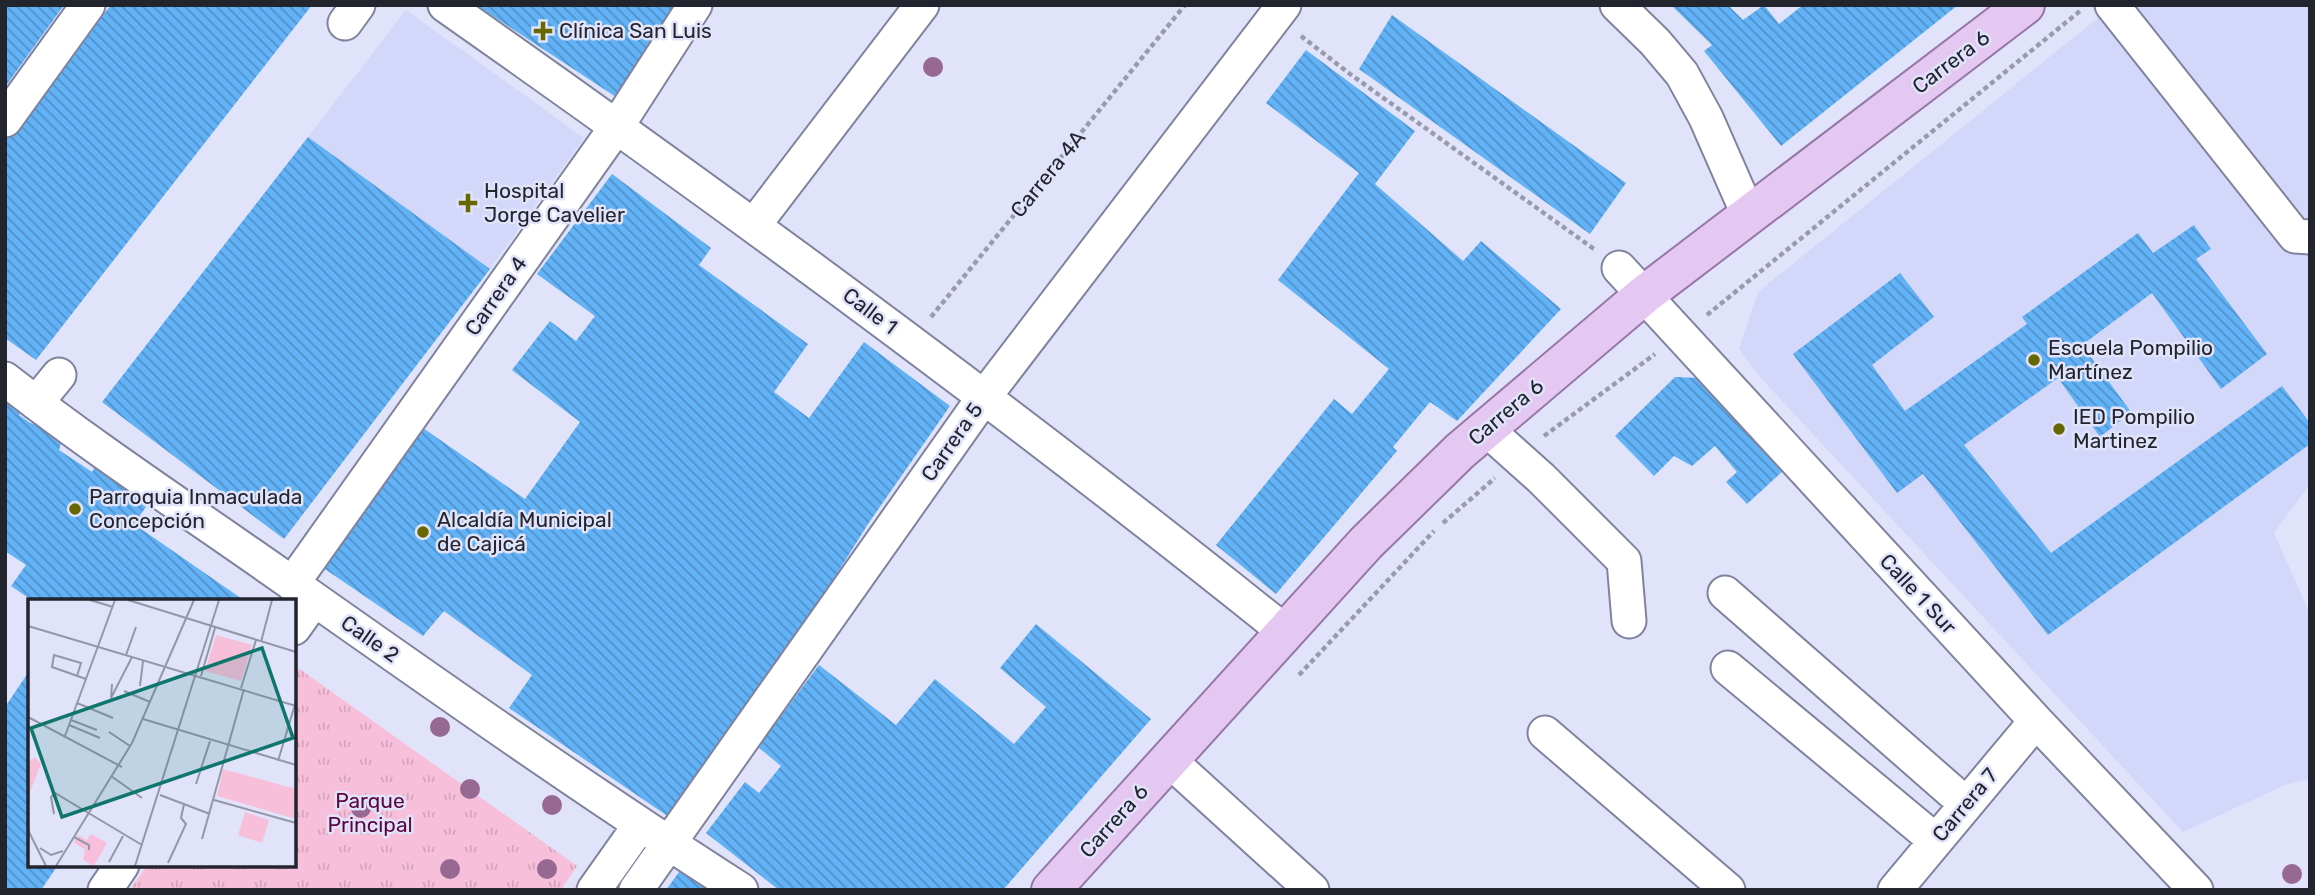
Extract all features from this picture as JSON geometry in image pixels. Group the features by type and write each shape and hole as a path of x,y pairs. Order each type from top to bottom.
{"main road":[{"name":"Carrera 6","path":"1051,890 1366,542 1460,450 1644,295 2025,5"}],"street":[{"path":"5,120 88,5"},
{"name":"Calle 1","path":"445,5 754,225 911,342 1284,631"},
{"name":"Carrera 4","path":"296,620 303,592 617,126 695,5"},
{"path":"754,225 922,5"},
{"path":"1617,5 1655,42 1682,74 1706,118 1749,216"},
{"path":"2112,5 2295,236 2310,237"},
{"name":"Carrera 5","path":"636,890 984,397 1280,10"},
{"name":"Calle 1 Sur","path":"1619,268 2036,721 2196,890"},
{"path":"36,403 59,375"},
{"name":"Calle 2","path":"5,379 303,592 640,825 741,890"},
{"path":"1486,429 1541,478 1624,561 1629,621"},
{"path":"1725,593 1966,804"},
{"path":"1728,668 1936,841"},
{"name":"Carrera 7","path":"1895,890 2036,721"},
{"path":"1545,733 1728,890"},
{"path":"1169,760 1312,890"},
{"path":"594,890 640,825"},
{"path":"105,890 121,867"}],"path":[{"name":"Carrera 4A","path":"911,342 1185,5"},
{"path":"1295,680 1441,524 1518,458 1680,336 2087,5"},
{"path":"1280,10 1350,74 1619,268"}],"shaded area":[{"name":"IED Pompilio Martinez","path":"2114,5 2310,5 2310,484 2274,533 2310,614 2310,779 2285,785 2183,832 1758,375 1739,348 1758,292"},
{"name":"Hospital Jorge Cavelier","path":"406,10 584,138 490,269 308,137"}],"green space":[{"name":"Parque Principal","path":"296,666 577,866 561,890 130,890 146,867 296,867"}],"building":[{"path":"5,5 64,5 5,87"},
{"path":"111,5 312,5 36,360 5,338 5,140"},
{"path":"476,5 674,5 616,97"},
{"path":"1671,5 1728,5 1743,20 1764,5 1779,24 1803,5 1958,5 1781,146 1704,51 1712,45"},
{"path":"1392,15 1626,183 1590,234 1359,69"},
{"path":"1306,50 1415,131 1375,184 1463,261 1481,241 1561,309 1457,421 1430,402 1393,447 1397,451 1276,594 1216,545 1334,399 1352,414 1389,369 1278,280 1359,173 1266,103"},
{"path":"308,137 490,269 284,539 102,402"},
{"path":"612,174 711,248 699,265 808,344 774,392 809,418 864,342 950,406 868,524 823,596 669,817 509,708 532,675 444,611 423,636 319,565 423,428 525,499 580,422 512,370 550,321 576,341 595,316 537,274"},
{"name":"Escuela Pompilio Martínez","path":"2194,225 2211,249 2196,259 2267,354 2221,389 2152,293 2082,345 2131,412 2100,437 2058,378 1964,445 2051,553 2282,386 2310,423 2310,444 2048,635 1923,474 1897,493 1793,354 1900,273 1934,317 1872,365 1905,411 2027,324 2022,317 2138,233 2153,253"},
{"path":"1675,377 1700,378 1783,471 1747,504 1726,482 1737,472 1715,446 1692,466 1674,456 1654,476 1615,436"},
{"name":"Parroquia Inmaculada Concepción","path":"5,392 25,407 19,415 30,423 53,428 61,443 59,450 92,472 102,456 155,494 134,524 242,599 30,599 11,586 26,565 5,551"},
{"path":"1036,624 1151,719 1003,890 779,890 706,833 745,782 759,793 781,766 758,747 819,665 896,725 935,679 1014,744 1046,707 1000,668"},
{"path":"28,673 28,867 57,867 41,890 5,890 5,702 7,704"},
{"path":"682,868 712,890 666,890"}],"place":[{"name":"Clínica San Luis","path":"543,31"},
{"name":"Hospital Jorge Cavelier","path":"468,203"},
{"name":"Escuela Pompilio Martínez","path":"2034,360"},
{"name":"IED Pompilio Martinez","path":"2059,429"},
{"name":"Parroquia Inmaculada Concepción","path":"75,509"},
{"name":"Alcaldía Municipal de Cajicá","path":"423,532"}]}
